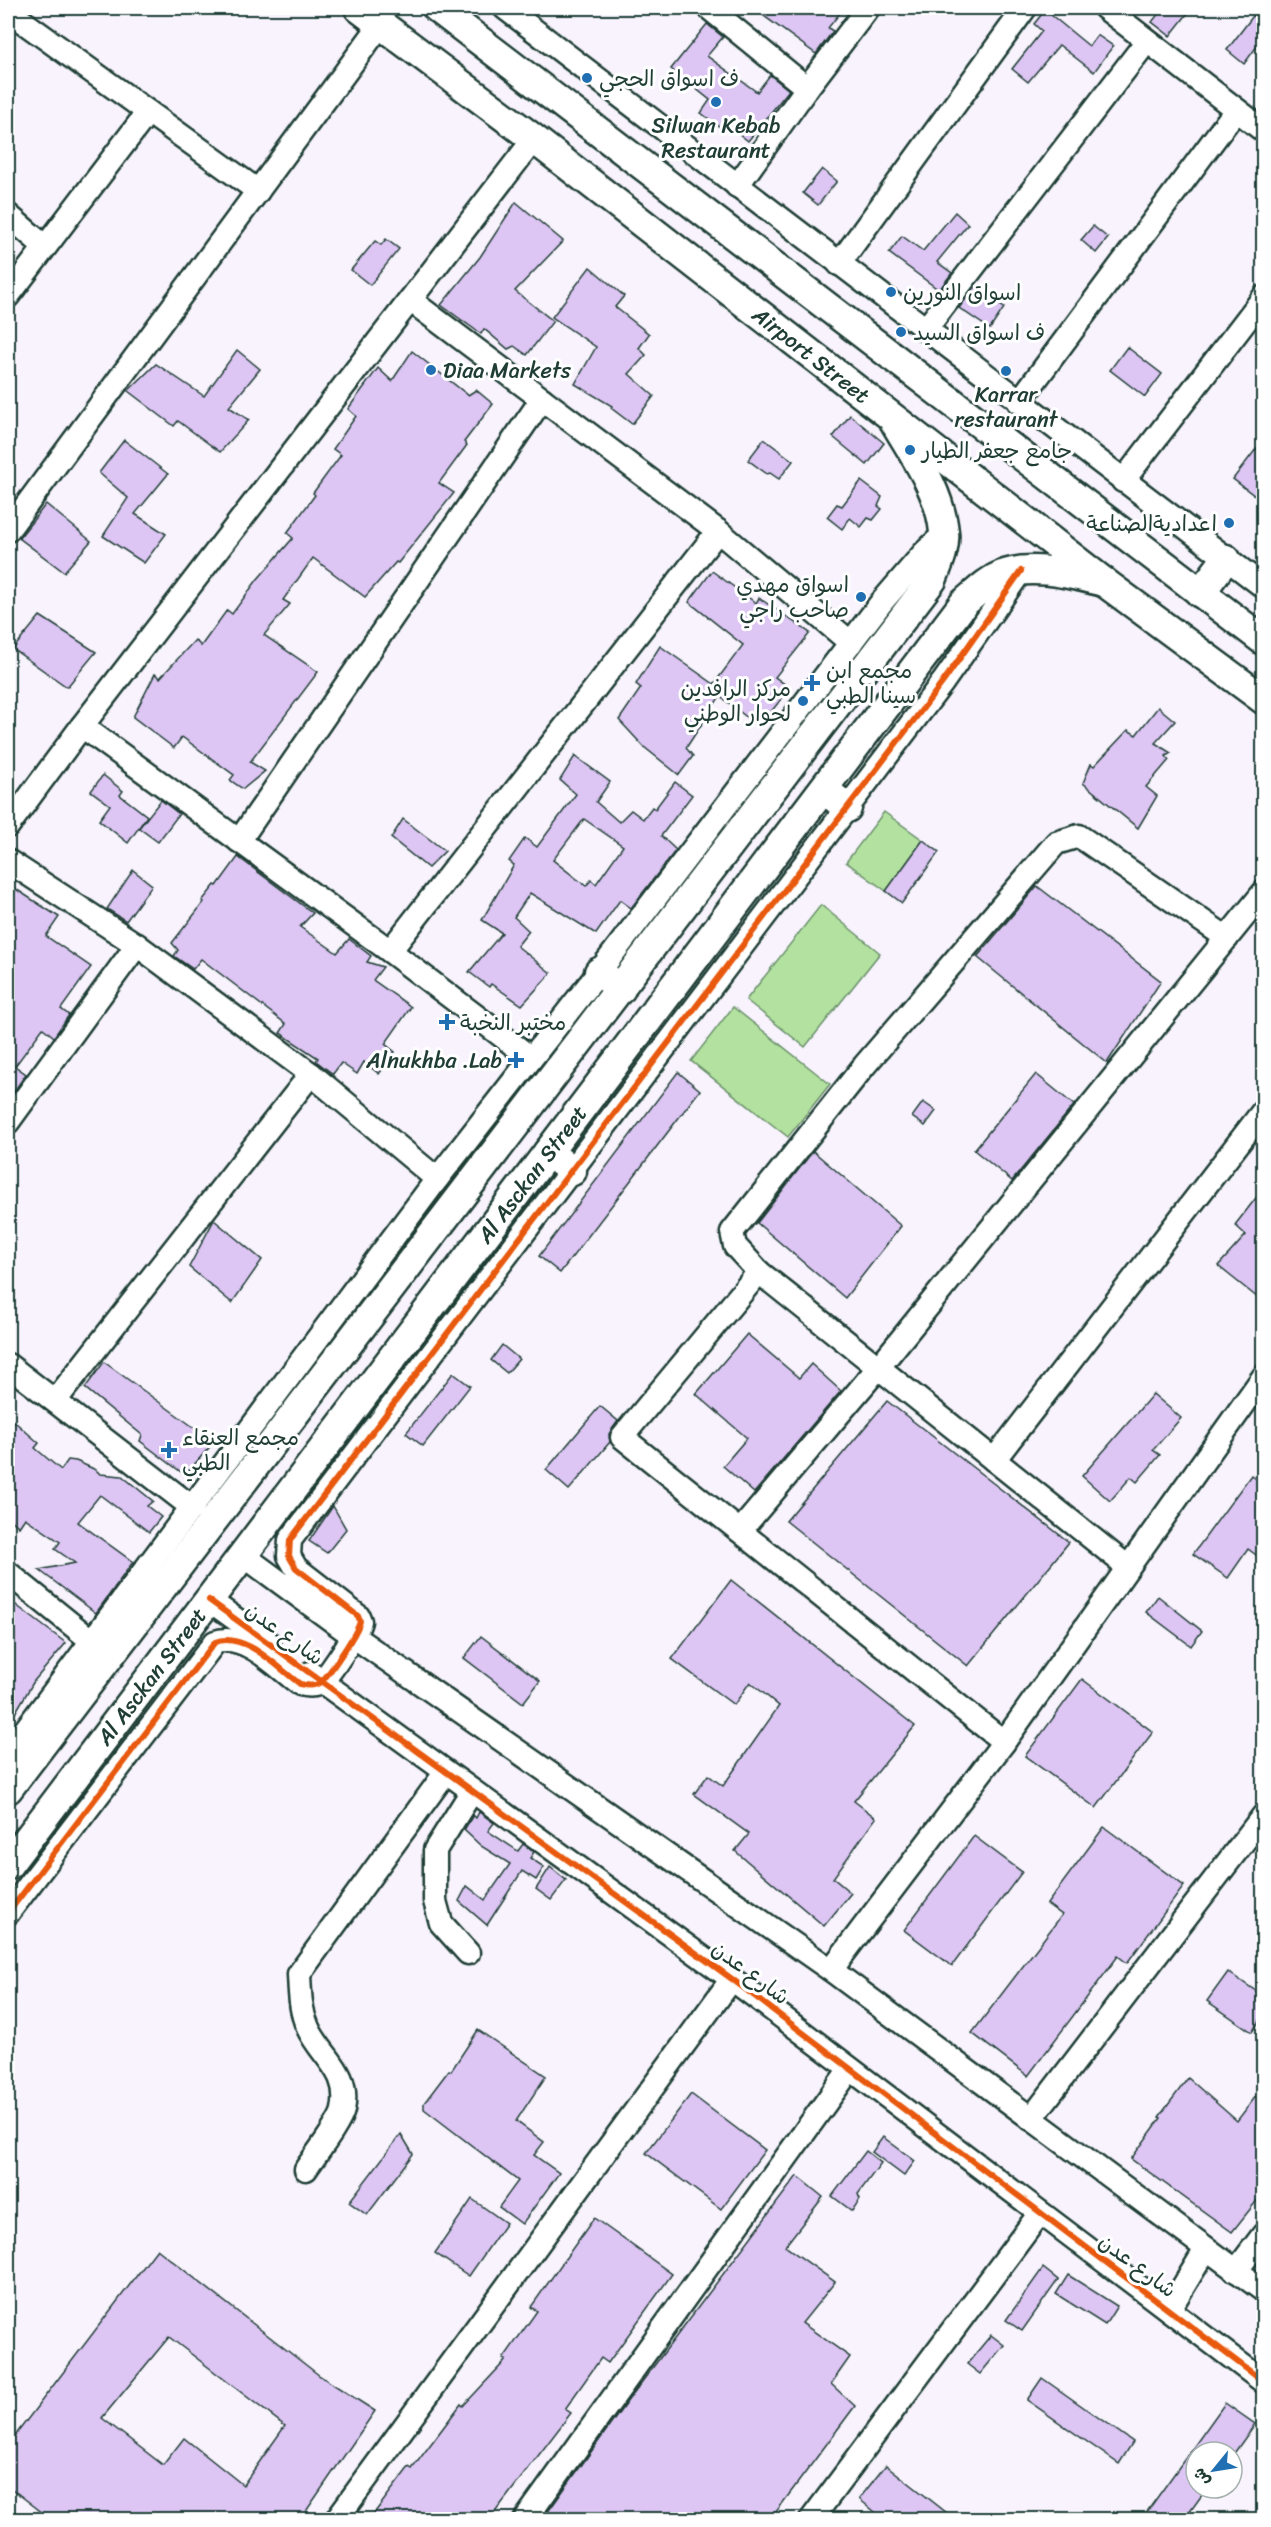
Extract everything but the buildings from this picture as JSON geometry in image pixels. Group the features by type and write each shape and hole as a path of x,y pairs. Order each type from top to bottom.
{"main road":[{"path":"436,8 1263,641"},
{"name":"Airport Street","path":"370,16 534,139 1104,582 1263,700"},
{"name":"Al Asckan Street","path":"8,1789 33,1738 191,1523 610,980 829,715 932,580 941,559 945,533 935,493 893,419"},
{"path":"1200,592 1226,558"},
{"name":"Al Asckan Street","path":"8,1865 964,603 984,585 1002,575 1022,571 1053,572 1104,582"},
{"path":"862,671 866,683 873,690 882,694 896,693"},
{"path":"829,715 844,714 853,718 860,725 864,736"},
{"path":"824,789 847,808"},
{"path":"548,1152 572,1171"}],"street":[{"path":"505,8 1263,587"},
{"path":"737,186 868,8"},
{"path":"839,264 1025,8"},
{"path":"1105,8 1263,131"},
{"path":"8,11 258,191"},
{"path":"722,12 807,88"},
{"path":"8,530 258,191 370,16"},
{"path":"925,330 1147,41"},
{"path":"1019,402 1236,110"},
{"path":"8,296 148,112"},
{"path":"8,826 82,726 534,139"},
{"path":"8,215 45,247"},
{"path":"1123,481 1263,297"},
{"path":"410,300 718,531 850,643"},
{"path":"239,841 542,399"},
{"path":"390,951 718,531"},
{"path":"8,1753 33,1738 92,1641 191,1523 437,1179 531,1058 610,980 850,643 904,574 945,533"},
{"path":"8,1912 215,1642 228,1638 244,1643 300,1684 310,1686 322,1682 360,1624 358,1616 296,1568 289,1556 290,1540 943,682 1022,571"},
{"path":"82,726 390,951 531,1058"},
{"path":"1128,1567 759,1272 735,1246 732,1232 864,1066 1056,843 1079,836 1227,938"},
{"path":"8,861 137,945 311,1074 437,1179"},
{"path":"740,1531 878,1368 1263,892"},
{"path":"8,1122 137,945"},
{"path":"55,1401 311,1074"},
{"path":"994,1460 1263,1110"},
{"path":"759,1272 622,1437 1004,1742"},
{"path":"8,1365 55,1401 191,1523"},
{"path":"831,1970 1004,1742 1263,1376"},
{"name":"شارع عدن","path":"243,1555 353,1636 831,1970 1263,2291"},
{"path":"8,1573 92,1641"},
{"name":"شارع عدن","path":"209,1600 732,1979 1263,2382"},
{"path":"306,2169 344,2112 344,2086 334,2063 309,2031 300,2008 299,1974 446,1772"},
{"path":"468,1953 441,1923 435,1900 435,1850 472,1791"},
{"path":"1031,2119 1263,1815"},
{"path":"336,2520 732,1979"},
{"path":"525,2520 850,2069"},
{"path":"812,2520 1040,2213"},
{"path":"1236,2271 1263,2234"},
{"path":"1169,2310 1206,2248"}],"green space":[{"path":"884,812 923,840 886,891 846,862"},
{"path":"821,905 880,953 805,1047 746,1000"},
{"path":"733,1007 830,1084 788,1137 691,1061"}],"cycle path":[{"path":"8,1913 215,1642 226,1640 249,1646 303,1685 311,1686 320,1683 326,1677 349,1643 360,1621 358,1616 296,1568 289,1556 290,1540 943,682 1021,571"},
{"path":"209,1600 732,1979 1264,2382"}],"place":[{"name":"ف اسواق الحجي","path":"587,78"},
{"name":"Silwan Kebab Restaurant","path":"716,102"},
{"name":"اسواق النورين","path":"891,292"},
{"name":"ف اسواق السيد","path":"901,332"},
{"name":"Diaa Markets","path":"431,370"},
{"name":"Karrar restaurant","path":"1006,371"},
{"name":"جامع جعفر الطيار","path":"910,450"},
{"name":"اعداديةالصناعة","path":"1229,523"},
{"name":"اسواق مهدي صاحب راجي","path":"861,597"},
{"name":"مجمع ابن سينا الطبي","path":"812,683"},
{"name":"مركز الرافدين لحوار الوطني","path":"803,701"},
{"name":"مختبر النخبة","path":"447,1022"},
{"name":"Alnukhba .Lab","path":"516,1060"},
{"name":"مجمع العنقاء الطبي","path":"169,1450"}]}
